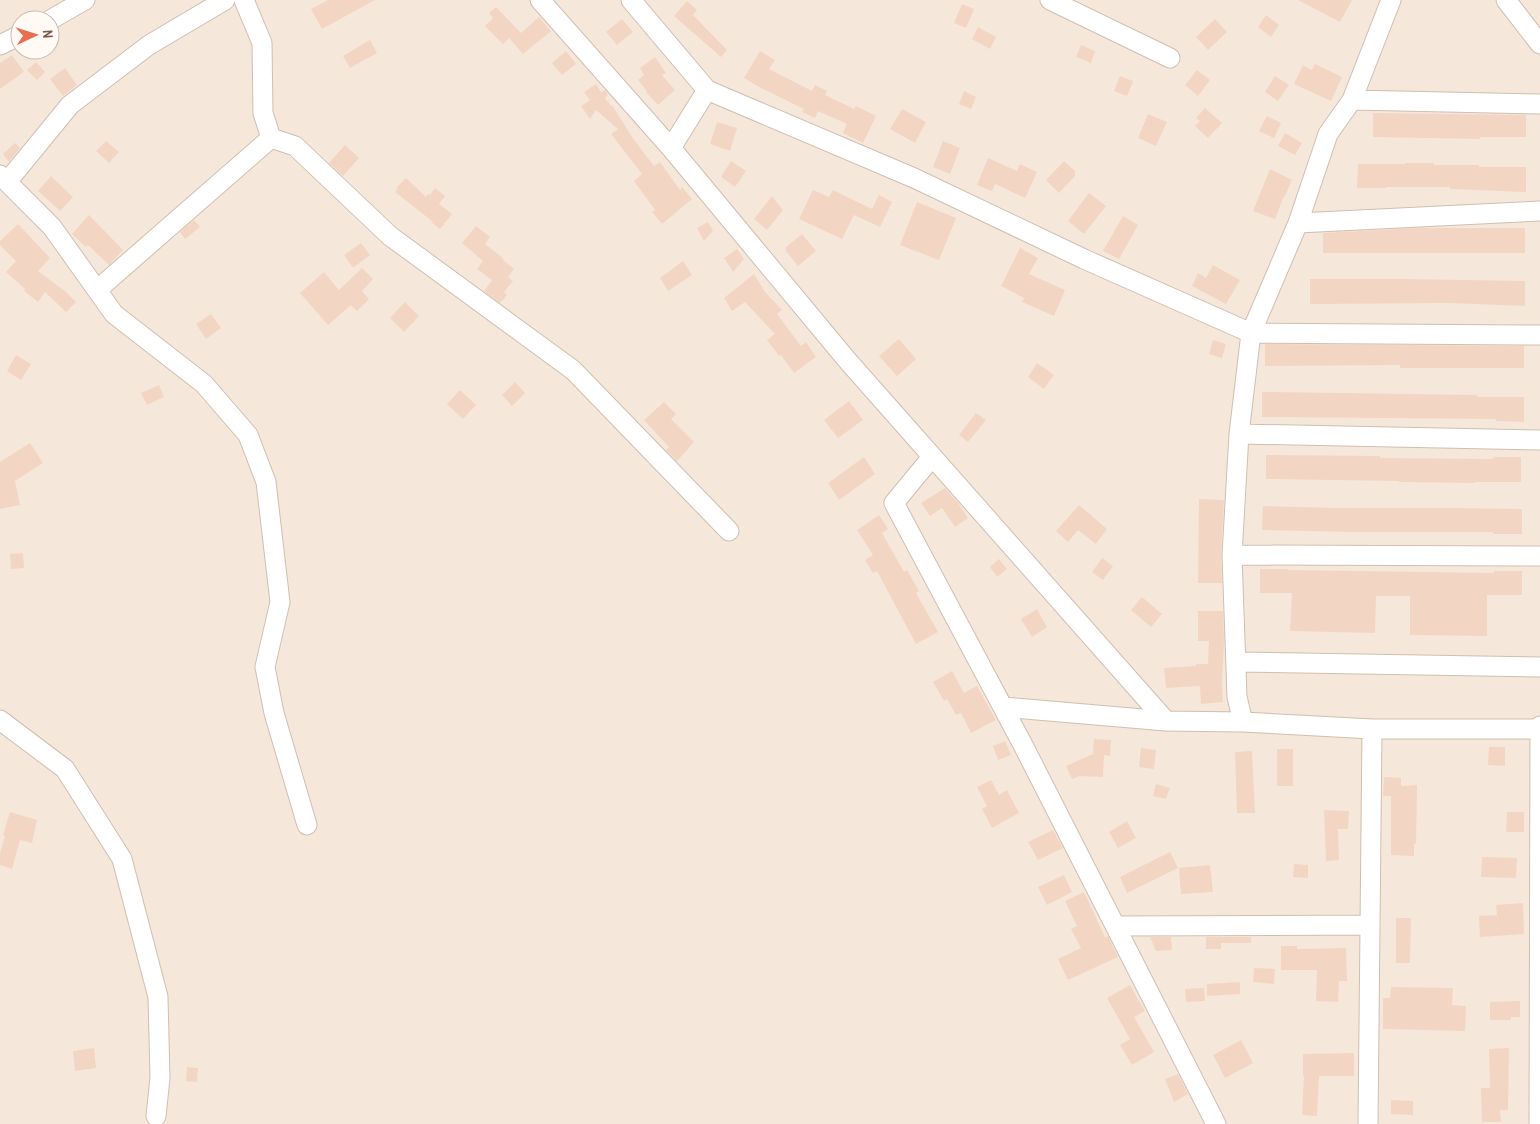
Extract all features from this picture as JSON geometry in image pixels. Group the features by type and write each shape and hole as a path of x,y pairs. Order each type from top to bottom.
{"street":[{"path":"60,14 85,0"},
{"path":"225,0 149,45 70,105 3,178 52,227 114,314 204,384 248,435 266,482 280,602 265,667 274,713 307,826"},
{"path":"244,0 262,43 264,113 271,138"},
{"path":"540,0 671,148 846,360 1166,721"},
{"path":"631,0 707,90 914,178 1084,259 1251,333 1540,335"},
{"path":"1050,0 1170,58"},
{"path":"1244,722 1237,696 1232,555 1239,434 1251,333 1298,223 1328,134 1352,100 1391,0"},
{"path":"1506,0 1540,44"},
{"path":"671,148 707,90"},
{"path":"1352,100 1540,104"},
{"path":"97,290 271,138"},
{"path":"271,138 295,146 390,236 573,370 729,531"},
{"path":"1298,223 1540,212"},
{"path":"1239,434 1540,440"},
{"path":"932,457 894,503 1003,707 1216,1124"},
{"path":"1232,555 1540,556"},
{"path":"1236,662 1540,667"},
{"path":"1003,707 1166,721 1244,722 1372,729 1540,728 1538,1124"},
{"path":"0,720 65,769 122,859 158,997 160,1078 156,1116"},
{"path":"1368,1124 1372,729"},
{"path":"1115,926 1370,925"}],"shaded area":[{"path":"0,0 1540,0 1540,1124 0,1124"}],"building":[{"path":"328,0 375,0 322,29 311,9"},
{"path":"1298,0 1352,0 1340,22"},
{"path":"687,1 697,10 693,15 727,50 721,57 674,16"},
{"path":"962,4 974,9 966,28 954,23"},
{"path":"496,7 521,33 539,17 551,31 523,54 509,38 503,44 485,26 493,18 489,13"},
{"path":"1266,15 1279,25 1271,37 1258,27"},
{"path":"622,19 633,32 617,45 606,32"},
{"path":"1215,19 1227,32 1208,50 1196,37"},
{"path":"978,27 996,37 990,49 972,39"},
{"path":"370,40 377,53 350,68 343,56"},
{"path":"1081,45 1095,51 1091,63 1076,57"},
{"path":"566,51 576,64 562,75 552,63"},
{"path":"760,51 775,60 769,69 812,91 815,85 827,91 825,95 854,109 856,106 876,116 863,143 843,133 847,124 818,111 815,118 802,112 804,109 744,78"},
{"path":"10,56 10,60 16,60 24,72 0,89 0,63"},
{"path":"655,57 666,73 662,75 675,90 658,105 638,80 644,75 640,68"},
{"path":"36,62 45,72 37,80 27,70"},
{"path":"1315,64 1342,77 1331,101 1294,84 1303,65 1312,70"},
{"path":"65,68 77,85 63,96 50,79"},
{"path":"1197,70 1210,80 1198,96 1185,85"},
{"path":"1120,76 1133,81 1127,96 1114,91"},
{"path":"1275,76 1289,85 1278,101 1265,92"},
{"path":"596,84 601,92 605,90 608,94 605,98 612,105 632,137 654,166 660,162 680,190 682,187 692,199 662,224 652,212 655,210 634,181 642,174 611,134 618,129 596,110 590,119 581,106 590,100 584,92"},
{"path":"964,91 976,97 971,109 959,104"},
{"path":"1205,108 1222,123 1208,138 1195,126 1200,121 1196,118"},
{"path":"902,109 926,122 915,143 890,129"},
{"path":"1373,113 1526,115 1526,137 1480,137 1480,139 1373,137"},
{"path":"1148,114 1167,122 1156,146 1138,138"},
{"path":"1267,116 1281,123 1274,138 1259,131"},
{"path":"717,122 737,128 730,151 710,144"},
{"path":"1285,133 1302,143 1295,155 1278,146"},
{"path":"106,141 119,152 109,163 96,151"},
{"path":"943,141 960,148 950,174 933,167"},
{"path":"15,143 20,148 9,162 3,154"},
{"path":"345,145 359,158 343,176 329,163"},
{"path":"988,158 1017,171 1020,164 1037,172 1025,198 995,184 992,191 977,185"},
{"path":"731,161 746,171 735,187 721,177"},
{"path":"1064,161 1075,171 1075,176 1059,193 1046,180"},
{"path":"1358,164 1479,165 1479,167 1526,167 1526,192 1450,189 1450,187 1357,188"},
{"path":"1270,169 1292,180 1275,219 1253,211"},
{"path":"51,176 73,197 60,211 38,191"},
{"path":"406,178 426,197 435,188 445,196 439,204 452,214 440,229 395,192 398,189 396,188"},
{"path":"813,190 829,197 833,190 872,209 879,195 892,202 880,227 854,215 842,239 799,219"},
{"path":"1089,193 1106,206 1084,234 1068,221"},
{"path":"772,196 783,210 767,230 754,219"},
{"path":"917,202 956,218 939,260 900,245"},
{"path":"89,215 123,250 109,265 88,245 86,247 72,234"},
{"path":"1123,216 1138,225 1119,259 1103,251"},
{"path":"194,220 200,227 185,239 180,232"},
{"path":"708,222 713,231 704,241 697,228"},
{"path":"18,224 50,258 38,271 76,302 66,312 45,292 38,302 24,291 25,289 6,272 16,261 0,245 0,241"},
{"path":"476,226 490,237 485,244 514,269 508,277 513,281 504,292 507,295 500,303 484,291 492,280 477,269 483,261 462,243"},
{"path":"1420,228 1525,228 1525,253 1323,253 1323,233"},
{"path":"802,234 816,251 798,266 786,251 786,247"},
{"path":"361,243 370,255 353,268 344,255"},
{"path":"1020,248 1038,258 1029,274 1065,290 1054,316 1022,302 1024,298 1001,286"},
{"path":"737,249 744,259 733,272 724,258"},
{"path":"683,261 692,275 668,291 660,278"},
{"path":"1213,265 1240,280 1226,304 1192,286 1198,273 1206,278"},
{"path":"362,268 373,279 362,291 369,299 357,311 351,305 328,325 300,293 324,272 339,290"},
{"path":"754,274 765,292 782,310 777,314 801,346 806,342 816,357 794,373 767,340 775,334 745,302 732,311 724,298"},
{"path":"1310,279 1525,281 1525,306 1449,303 1310,304"},
{"path":"405,302 419,316 404,332 390,318"},
{"path":"211,314 221,328 206,339 196,324"},
{"path":"899,339 916,359 897,376 879,356"},
{"path":"1213,340 1226,344 1222,358 1209,354"},
{"path":"1265,344 1524,346 1524,368 1400,368 1400,365 1265,366"},
{"path":"16,355 31,364 21,380 7,371"},
{"path":"1037,363 1054,375 1044,389 1028,377"},
{"path":"515,382 525,393 512,406 502,395"},
{"path":"159,385 164,397 147,405 141,393"},
{"path":"460,390 476,405 463,419 447,404"},
{"path":"1262,392 1524,397 1524,422 1496,421 1496,419 1262,417"},
{"path":"849,401 863,420 838,438 824,420"},
{"path":"664,402 676,414 671,419 694,442 677,461 666,450 669,447 644,420"},
{"path":"976,413 986,420 968,442 959,435"},
{"path":"30,443 43,463 15,481 20,505 0,509 0,462"},
{"path":"1266,455 1493,459 1493,457 1521,457 1521,482 1475,483 1266,479"},
{"path":"864,457 875,474 839,500 828,483"},
{"path":"945,488 968,518 955,527 942,508 930,516 921,503"},
{"path":"1199,499 1224,500 1221,554 1222,583 1198,583"},
{"path":"1079,505 1107,529 1096,544 1078,530 1068,542 1056,531"},
{"path":"1263,506 1522,509 1522,534 1493,534 1493,532 1262,530"},
{"path":"879,515 888,529 882,533 904,572 907,570 919,591 916,593 938,632 916,644 877,571 873,573 865,560 873,555 857,530"},
{"path":"23,553 24,568 11,569 10,554"},
{"path":"1102,558 1113,566 1103,580 1092,572"},
{"path":"999,559 1007,569 997,577 990,567"},
{"path":"1260,569 1494,573 1494,571 1522,571 1522,595 1487,595 1487,636 1410,635 1410,596 1376,596 1375,633 1290,631 1292,593 1260,593"},
{"path":"1142,597 1162,614 1151,627 1131,610"},
{"path":"1037,609 1047,627 1032,637 1021,619"},
{"path":"1198,611 1223,611 1223,702 1201,704 1200,686 1166,688 1164,668 1208,664 1209,641 1198,641"},
{"path":"952,671 964,693 977,686 996,720 971,733 961,713 956,715 947,699 944,701 933,682"},
{"path":"1094,739 1111,740 1110,756 1104,755 1103,777 1080,776 1072,779 1066,766 1093,754"},
{"path":"1005,741 1011,755 998,760 993,746"},
{"path":"1489,747 1505,747 1505,766 1488,765"},
{"path":"1141,748 1156,750 1154,769 1139,767"},
{"path":"1277,749 1293,749 1293,786 1277,786"},
{"path":"1252,751 1255,813 1237,813 1235,752"},
{"path":"1384,777 1401,778 1401,786 1417,785 1414,856 1391,855 1391,796 1383,796"},
{"path":"991,780 999,795 1007,790 1019,813 992,828 982,809 987,806 977,787"},
{"path":"1156,784 1170,788 1166,799 1153,796"},
{"path":"1324,810 1349,811 1348,829 1338,829 1339,860 1326,861"},
{"path":"10,812 37,820 32,843 20,840 12,869 0,865 0,853 5,836 3,835"},
{"path":"1507,812 1524,812 1524,832 1506,832"},
{"path":"1127,821 1136,838 1118,848 1109,832"},
{"path":"1053,830 1063,848 1038,860 1028,842"},
{"path":"1170,852 1178,868 1127,893 1120,877"},
{"path":"1482,857 1517,858 1516,878 1481,877"},
{"path":"1294,864 1308,865 1308,878 1293,877"},
{"path":"1210,865 1213,892 1181,894 1179,868"},
{"path":"1064,875 1072,892 1047,905 1038,887"},
{"path":"1084,892 1105,937 1108,936 1118,957 1068,980 1058,959 1081,948 1071,929 1077,926 1065,901"},
{"path":"1523,903 1524,934 1480,937 1479,916 1497,915 1496,905"},
{"path":"1396,918 1411,918 1410,963 1396,963"},
{"path":"1150,937 1171,937 1172,950 1156,951"},
{"path":"1206,937 1251,937 1251,943 1221,943 1221,949 1206,949"},
{"path":"1281,946 1297,946 1297,949 1346,948 1347,981 1339,981 1338,1002 1316,1001 1317,970 1281,970"},
{"path":"1254,968 1275,969 1274,984 1253,982"},
{"path":"1240,982 1240,994 1207,996 1207,984"},
{"path":"1130,985 1145,1011 1134,1017 1154,1052 1132,1065 1120,1045 1130,1039 1107,998"},
{"path":"1391,987 1453,988 1452,1005 1466,1006 1465,1031 1383,1029 1383,998 1390,998"},
{"path":"1204,988 1205,1001 1186,1002 1185,989"},
{"path":"1520,1001 1520,1017 1511,1017 1511,1020 1490,1020 1490,1002"},
{"path":"1241,1040 1253,1063 1225,1078 1213,1055"},
{"path":"94,1048 96,1068 75,1071 73,1051"},
{"path":"1509,1048 1508,1110 1500,1110 1501,1122 1482,1122 1481,1088 1490,1088 1489,1049"},
{"path":"1354,1053 1354,1076 1319,1076 1317,1116 1302,1115 1303,1054"},
{"path":"187,1067 198,1068 197,1082 186,1081"},
{"path":"1178,1074 1188,1094 1174,1102 1165,1079"},
{"path":"1391,1100 1413,1101 1413,1115 1391,1114"}]}
